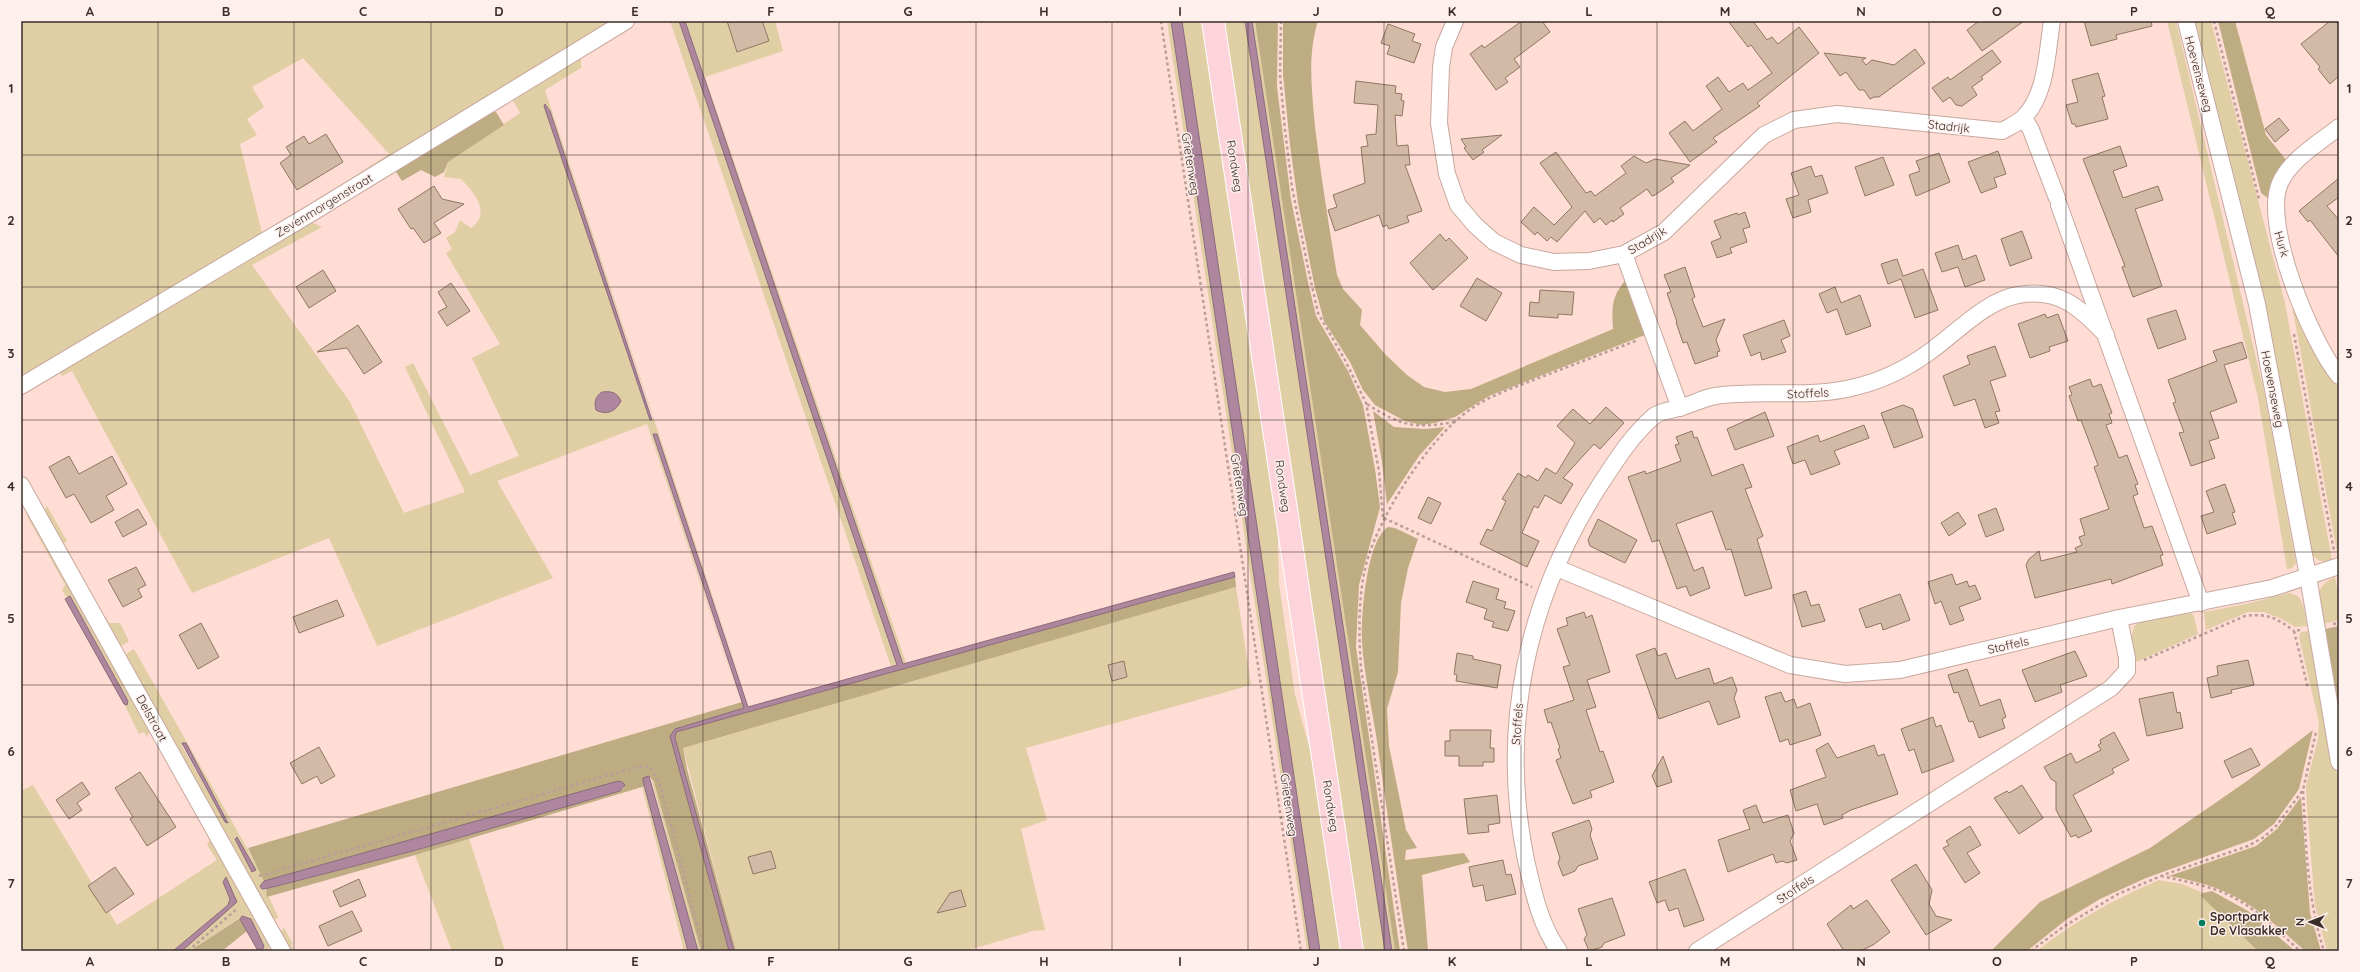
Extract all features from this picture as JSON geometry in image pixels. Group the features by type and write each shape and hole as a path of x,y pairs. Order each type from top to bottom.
{"main road":[{"name":"Rondweg","path":"1213,21 1352,951"}],"street":[{"name":"Zevenmorgenstraat","path":"21,386 310,214 626,21"},
{"name":"Stadrijk","path":"1455,21 1444,47 1441,67 1439,123 1447,174 1458,205 1494,242 1521,255 1554,262 1589,261 1624,254 1664,232 1764,135 1794,120 1837,114 2002,131 2024,118 2036,98 2043,75 2052,21"},
{"name":"Hoevenseweg","path":"2186,21 2257,304 2308,576 2339,762"},
{"name":"Stoffels","path":"2024,118 2031,130 2058,201 2201,603"},
{"name":"Hurk","path":"2339,127 2291,166 2280,183 2275,203 2276,223 2300,305 2315,338 2339,376"},
{"path":"1624,254 1680,408"},
{"name":"Stoffels","path":"1559,951 1543,922 1530,879 1521,835 1516,789 1515,746 1518,702 1524,665 1533,629 1556,568 1579,518 1627,444 1657,414 1680,408 1714,396 1818,394 1857,387 1893,374 1920,358 1995,302 2016,295 2057,296 2085,312 2106,335"},
{"name":"Delstraat","path":"21,485 282,951"},
{"name":"Stoffels","path":"1556,568 1790,665 1845,674 1900,670 2119,618 2272,588 2339,566"},
{"path":"2119,618 2127,668"},
{"name":"Stoffels","path":"1697,951 2111,688 2127,671 2127,668"}],"path":[{"name":"Grietenweg","path":"1161,21 1301,951"},
{"path":"1281,21 1280,75 1292,187 1318,313 1345,360 1366,403 1378,465 1384,518"},
{"path":"1404,951 1361,668 1359,634 1364,573 1384,518 1420,462 1455,422 1468,410 1498,394 1653,334"},
{"path":"1366,403 1386,416 1417,426 1455,422"},
{"path":"1384,518 1546,593"},
{"path":"2127,668 2245,616 2261,614 2275,619 2294,631 2339,623"},
{"path":"2294,631 2309,692"},
{"path":"2316,729 2303,790 2309,883 2313,913 2324,951"},
{"path":"188,951 240,907 243,881 633,768 649,766 659,781 704,951"},
{"path":"2031,951 2090,909 2118,894 2160,876 2248,846 2264,837 2277,825 2303,790"},
{"path":"2160,876 2202,885 2227,894 2253,910 2300,951"}],"shaded area":[{"path":"21,21 619,21 302,210 389,154 303,58 252,87 264,107 247,119 257,135 240,144 262,233 294,215 21,381"},
{"path":"670,21 679,21 897,664 891,666"},
{"path":"679,21 685,21 903,664 1234,572 1235,577 676,732 675,738 734,951 729,951 670,736 675,729 744,708 653,434 657,434 748,707 897,665"},
{"path":"685,21 727,21 738,52 769,41 762,21 775,21 783,51 705,77 906,663 903,664"},
{"path":"1167,21 1171,21 1310,951 1307,951"},
{"path":"1171,21 1182,21 1320,951 1310,951"},
{"path":"1182,21 1203,21 1277,510 1279,584 1295,695 1316,772 1343,951 1320,951"},
{"path":"1222,21 1245,21 1385,951 1362,951"},
{"path":"1245,21 1252,21 1392,951 1385,951"},
{"path":"1252,21 1255,21 1395,951 1392,951"},
{"path":"1255,21 1278,21 1277,87 1291,200 1308,282 1316,316 1348,371 1363,405 1375,469 1380,507 1359,585 1356,647 1400,951 1395,951"},
{"path":"1283,21 1318,21 1312,47 1311,74 1315,127 1337,275 1343,289 1362,310 1360,325 1385,354 1407,375 1424,387 1445,392 1471,389 1613,329 1613,308 1615,296 1627,278 1645,335 1489,396 1455,417 1434,423 1422,425 1405,421 1375,405 1363,390 1350,362 1324,321 1315,288 1298,203 1290,145 1283,75"},
{"path":"2167,21 2176,21 2266,400 2296,563 2292,568 2287,569 2258,398"},
{"path":"2194,21 2211,21 2285,303 2332,560 2329,561 2320,561 2311,553 2266,313 2248,232"},
{"path":"2218,21 2235,21 2266,135 2287,161 2269,199 2261,193"},
{"path":"581,54 581,68 545,90 747,700 657,434 654,433 653,435 740,702 647,424 497,481 553,578 377,646 329,538 192,593 72,371 62,376 58,369 308,221 322,227 252,265 350,402 404,513 465,492 405,367 413,363 470,475 519,456 472,358 500,344 446,253 452,249 446,238 455,232 460,220 471,228 477,222 480,216 479,203 471,190 461,179 444,177 448,162 520,113 511,97","holes":["545,104 550,111 653,418 651,420"]},
{"path":"545,104 550,111 652,420 650,420 544,106"},
{"path":"486,111 496,112 504,125 448,162 444,172 435,177 421,170 402,181 394,169"},
{"path":"2292,305 2316,355 2339,388 2338,558"},
{"path":"602,392 613,393 618,396 621,401 611,412 604,413 596,410 596,400"},
{"path":"1373,411 1394,427 1426,429 1445,427 1419,456 1387,504 1382,462"},
{"path":"47,506 67,541 64,543 97,603 94,604 43,513"},
{"path":"26,514 33,516 151,728 147,737 144,732 139,734 124,704 127,705 128,701 70,596 67,598 62,590 65,585"},
{"path":"1388,527 1395,528 1418,539 1408,568 1401,603 1398,672 1387,709 1389,746 1406,830 1417,848 1406,850 1405,860 1464,853 1470,862 1422,875 1428,951 1408,951 1363,654 1362,630 1366,580 1375,547 1381,535"},
{"path":"1235,577 1236,587 683,748 687,769 736,951 734,951 675,738 676,732"},
{"path":"2335,577 2339,598 2339,620 2323,624 2318,596 2322,586 2327,581"},
{"path":"1236,587 1251,685 1026,748 1047,820 1021,829 1045,930 1033,931 965,951 736,951 683,748"},
{"path":"2288,593 2298,596 2301,600 2307,626 2295,627 2282,619 2264,612 2248,612 2206,630 2204,612 2246,604"},
{"path":"70,596 128,701 127,705 124,704 65,599"},
{"path":"2191,613 2194,616 2198,634 2136,662 2131,640 2134,626 2142,621"},
{"path":"105,616 109,623 120,623 129,641 123,645 116,645 102,618"},
{"path":"2339,626 2339,710 2325,629"},
{"path":"2308,631 2339,783 2339,951 2327,951 2315,906 2306,786 2318,739 2319,722 2299,637 2301,632"},
{"path":"134,649 264,878 264,881 262,882 278,917 277,919 270,919 125,659 127,653","holes":["185,743 228,823 225,822 182,746"]},
{"path":"742,702 744,709 676,729 672,738 729,951 701,951 654,782 649,776 643,781 645,786 642,787 415,855 267,897 266,889 414,851 620,791 624,788 622,782 264,881 248,848"},
{"path":"2313,730 2299,789 2274,824 2254,839 2146,878 2100,899 2067,919 2027,951 1991,951 2040,902 2150,848 2247,781"},
{"path":"182,743 186,743 228,823 225,822"},
{"path":"649,776 698,951 688,951 643,781 643,778"},
{"path":"618,781 625,785 620,791 413,851 269,888 262,889 260,886 264,881"},
{"path":"652,782 654,782 701,951 698,951"},
{"path":"33,785 117,925 217,860 207,845 209,841 216,844 272,942 268,951 262,951 264,948 242,916 190,951 182,951 237,902 226,877 223,882 231,899 228,905 173,951 21,951 21,791"},
{"path":"642,787 645,787 688,951 684,951"},
{"path":"2301,797 2310,913 2321,951 2305,951 2258,911 2229,893 2192,881 2169,876 2256,846 2277,829"},
{"path":"237,837 256,870 252,872 235,839"},
{"path":"469,838 505,951 452,951 415,855"},
{"path":"226,877 237,902 182,951 173,951 228,905 230,899 223,882"},
{"path":"2159,880 2182,884 2203,893 2202,896 2258,951 2037,951 2095,911"},
{"path":"2212,891 2248,911 2295,951 2258,951 2201,896 2203,893"},
{"path":"242,916 251,919 264,946 262,951 258,951 240,919"},
{"path":"240,918 247,931 222,951 190,951"},
{"path":"284,928 293,944 291,945 295,951 288,951 278,934"}],"building":[{"path":"727,21 762,21 769,41 737,52"},
{"path":"1522,21 1542,21 1550,32 1514,59 1520,67 1505,78 1508,82 1496,90 1470,54 1482,45 1484,48"},
{"path":"1728,21 1753,21 1767,40 1772,37 1778,44 1799,27 1819,53 1757,103 1760,106 1713,138 1717,142 1690,162 1669,133 1685,121 1693,131 1722,109 1706,86 1718,77 1729,92 1743,83 1748,90 1772,73 1751,45 1748,47"},
{"path":"1979,21 2024,21 1982,51 1967,30"},
{"path":"2084,21 2151,21 2152,26 2116,35 2117,39 2091,46"},
{"path":"2330,21 2335,21 2339,25 2339,76 2330,84 2318,69 2320,67 2301,44"},
{"path":"1388,24 1415,34 1412,41 1421,44 1414,63 1387,54 1390,46 1381,43"},
{"path":"1915,49 1925,63 1879,97 1870,99 1864,90 1859,90 1846,72 1840,76 1824,53 1866,58 1862,60 1866,65 1872,60 1894,65"},
{"path":"1992,50 2001,62 1981,77 1983,79 1972,87 1977,95 1962,106 1956,105 1950,97 1943,102 1932,88 1948,77 1950,80"},
{"path":"2098,73 2105,96 2102,97 2108,119 2076,127 2075,124 2072,124 2066,105 2078,102 2072,80"},
{"path":"1356,81 1396,86 1395,93 1402,94 1401,100 1404,101 1402,116 1395,115 1397,146 1408,145 1410,165 1405,165 1422,211 1407,216 1409,222 1389,229 1387,225 1383,227 1379,215 1335,231 1328,210 1337,207 1333,195 1365,183 1361,147 1368,146 1366,135 1376,134 1378,105 1354,103"},
{"path":"2279,118 2289,130 2275,142 2265,129"},
{"path":"326,134 343,162 297,190 280,163 291,155 286,147 304,136 309,144"},
{"path":"1502,135 1482,150 1484,152 1473,160 1464,148 1466,147 1461,139"},
{"path":"2120,146 2127,166 2113,171 2123,198 2158,186 2163,200 2135,209 2162,286 2133,297 2122,267 2125,266 2083,159"},
{"path":"1998,151 2006,174 1994,178 1997,187 1981,193 1968,162"},
{"path":"1556,152 1586,193 1591,191 1595,196 1626,173 1621,166 1634,156 1646,163 1655,159 1690,165 1671,178 1674,182 1655,195 1652,196 1647,189 1620,208 1624,214 1613,222 1612,220 1606,225 1600,218 1594,223 1585,211 1557,242 1551,237 1547,241 1537,232 1535,235 1521,222 1534,207 1554,225 1572,207 1540,163"},
{"path":"1939,153 1950,182 1916,196 1909,175 1920,171 1916,161"},
{"path":"1883,157 1894,185 1865,196 1855,167"},
{"path":"1811,166 1815,177 1822,175 1828,193 1808,200 1811,212 1793,218 1786,199 1799,195 1791,173"},
{"path":"2339,178 2339,197 2327,206 2339,220 2339,257 2310,220 2308,222 2299,211"},
{"path":"434,186 442,199 464,204 434,223 441,233 424,243 413,228 411,229 398,209"},
{"path":"1745,212 1750,227 1743,229 1747,242 1730,248 1732,253 1717,258 1711,242 1721,238 1714,221 1737,213 1738,215"},
{"path":"2022,231 2032,258 2010,266 2001,239"},
{"path":"1440,234 1446,241 1449,238 1468,258 1433,290 1410,263"},
{"path":"1958,245 1963,260 1976,255 1985,280 1965,287 1958,267 1942,272 1935,253"},
{"path":"1897,259 1903,276 1923,269 1938,310 1915,318 1901,279 1888,284 1881,264"},
{"path":"1685,267 1695,297 1692,299 1703,327 1725,319 1716,340 1720,351 1717,352 1718,356 1695,364 1687,342 1683,343 1667,293 1671,292 1664,275"},
{"path":"323,270 336,291 309,308 296,287"},
{"path":"1477,278 1502,293 1486,321 1460,306"},
{"path":"451,283 470,311 447,326 438,312 447,307 438,292"},
{"path":"1835,287 1841,303 1860,295 1871,326 1846,335 1837,309 1827,313 1819,294"},
{"path":"1540,290 1574,292 1572,315 1558,314 1558,318 1529,316 1530,302 1539,303"},
{"path":"2176,310 2186,339 2158,349 2147,319"},
{"path":"2045,314 2047,318 2058,314 2068,341 2049,347 2050,351 2030,358 2018,324"},
{"path":"1784,320 1790,336 1781,340 1786,352 1762,360 1760,352 1751,356 1743,335"},
{"path":"358,325 382,362 364,374 347,348 317,352"},
{"path":"2242,342 2247,358 2224,365 2237,402 2210,412 2219,438 2209,441 2215,458 2191,466 2179,433 2184,432 2173,403 2176,402 2168,380 2217,361 2213,351"},
{"path":"1995,346 2006,376 1990,381 2000,411 1995,412 1999,423 1985,428 1975,399 1954,406 1943,376 1970,364 1967,356"},
{"path":"2090,379 2093,387 2101,384 2112,413 2109,414 2112,423 2106,425 2119,458 2127,455 2138,484 2135,485 2138,494 2133,496 2144,528 2152,526 2163,555 2160,556 2163,565 2112,584 2111,579 2035,598 2026,565 2029,559 2039,551 2041,561 2077,552 2075,548 2082,545 2079,537 2085,535 2080,519 2109,509 2094,467 2098,465 2081,420 2078,421 2069,396 2072,395 2069,387"},
{"path":"1903,405 1913,409 1923,437 1894,448 1881,413"},
{"path":"1606,407 1624,423 1600,449 1594,444 1563,478 1573,484 1561,504 1545,495 1538,508 1534,506 1522,533 1539,541 1527,567 1480,544 1487,529 1492,531 1506,501 1502,499 1518,473 1526,478 1528,475 1538,481 1546,468 1556,474 1575,443 1557,426 1573,409 1590,424"},
{"path":"1765,412 1774,436 1735,450 1727,429"},
{"path":"1864,425 1869,438 1834,451 1840,464 1811,475 1805,460 1793,464 1787,447 1818,435 1820,442"},
{"path":"1692,431 1694,438 1697,437 1712,476 1743,464 1752,487 1745,489 1763,536 1757,539 1772,588 1745,596 1731,549 1726,550 1712,511 1676,524 1694,571 1703,567 1710,588 1690,596 1686,586 1677,589 1659,540 1652,542 1628,477 1645,471 1646,474 1681,461 1675,445 1679,444 1676,437"},
{"path":"69,456 79,474 112,456 127,484 106,496 114,510 91,523 74,494 66,498 49,467"},
{"path":"2225,484 2235,512 2232,513 2236,524 2207,534 2201,516 2214,512 2206,491"},
{"path":"1428,497 1441,503 1431,524 1418,518"},
{"path":"1996,508 2004,530 1986,537 1978,515"},
{"path":"138,509 147,524 123,537 115,522"},
{"path":"1958,512 1966,524 1949,536 1941,523"},
{"path":"1598,519 1637,540 1625,563 1590,546 1588,540"},
{"path":"136,567 146,585 138,589 142,597 123,607 108,580"},
{"path":"1952,574 1956,585 1967,581 1969,587 1975,585 1981,599 1959,607 1964,620 1950,625 1941,601 1935,604 1928,582"},
{"path":"1473,581 1499,589 1496,599 1506,602 1504,608 1515,611 1508,631 1492,627 1494,622 1484,619 1487,609 1466,602"},
{"path":"1806,591 1811,606 1819,604 1825,621 1802,627 1793,595"},
{"path":"1900,594 1910,620 1883,630 1881,623 1866,628 1859,609"},
{"path":"337,600 344,616 299,633 293,617"},
{"path":"1584,612 1586,618 1592,615 1610,672 1587,680 1596,707 1586,710 1600,752 1603,751 1614,782 1590,791 1592,797 1573,804 1556,760 1561,758 1558,749 1560,748 1551,722 1548,723 1544,710 1574,700 1563,667 1570,665 1557,629 1568,625 1566,618"},
{"path":"201,623 219,657 198,669 179,635"},
{"path":"1655,648 1658,656 1666,653 1676,679 1709,668 1714,684 1732,677 1737,690 1734,698 1740,717 1718,725 1709,701 1659,719 1636,655"},
{"path":"2075,651 2087,676 2060,685 2062,692 2035,702 2022,670"},
{"path":"1457,653 1473,656 1473,659 1501,665 1497,688 1456,681 1457,675 1454,674"},
{"path":"2248,660 2254,685 2231,690 2232,693 2211,698 2207,678 2218,675 2217,666"},
{"path":"1124,661 1127,677 1112,681 1108,665"},
{"path":"1967,669 1980,706 2000,699 2006,717 2002,719 2005,728 1979,738 1973,721 1969,722 1958,692 1954,693 1948,675"},
{"path":"1781,692 1785,702 1794,699 1797,708 1810,703 1821,735 1790,745 1788,739 1780,742 1765,697"},
{"path":"2173,692 2177,713 2180,712 2183,728 2147,736 2139,699"},
{"path":"1933,717 1936,727 1941,725 1954,761 1922,773 1914,749 1909,751 1901,729"},
{"path":"1450,730 1491,730 1490,748 1494,748 1494,762 1483,762 1483,766 1459,766 1459,756 1445,756 1445,741 1450,741"},
{"path":"2114,732 2129,760 2112,769 2114,773 2073,795 2092,831 2078,838 2076,835 2071,837 2056,810 2056,782 2051,779 2044,767 2071,753 2076,763 2101,750 2098,745 2101,743 2100,740"},
{"path":"1828,743 1837,758 1874,745 1878,756 1884,754 1898,794 1851,810 1842,815 1843,818 1824,825 1817,804 1796,811 1790,790 1826,777 1816,750"},
{"path":"319,747 335,776 321,784 317,776 302,784 290,763"},
{"path":"2251,748 2260,765 2232,778 2224,761"},
{"path":"1663,756 1672,782 1657,787 1652,776"},
{"path":"140,772 176,827 147,846 130,819 133,817 115,788"},
{"path":"82,782 90,794 77,803 82,810 69,819 56,800"},
{"path":"2022,785 2043,818 2019,834 1994,798 2007,791 2009,793"},
{"path":"1497,795 1500,823 1488,825 1489,832 1468,834 1464,799"},
{"path":"1756,805 1763,823 1788,815 1794,833 1790,841 1797,860 1787,863 1782,861 1776,863 1773,854 1728,872 1718,840 1750,829 1743,810"},
{"path":"1589,820 1592,829 1590,835 1598,859 1578,866 1575,871 1563,876 1558,863 1560,858 1552,833"},
{"path":"1970,826 1981,845 1967,853 1980,873 1965,883 1943,848 1949,845 1946,841"},
{"path":"771,851 776,868 753,874 748,857"},
{"path":"1503,860 1506,875 1511,874 1516,894 1486,901 1483,885 1473,887 1469,867"},
{"path":"1916,864 1932,890 1929,904 1936,916 1952,920 1926,935 1891,880"},
{"path":"115,867 134,894 106,913 88,886"},
{"path":"1685,869 1704,920 1684,927 1678,908 1669,911 1665,900 1657,903 1649,882"},
{"path":"359,879 366,896 340,907 333,891"},
{"path":"961,890 966,906 937,913 950,893"},
{"path":"1612,898 1625,935 1604,943 1602,947 1589,951 1584,939 1587,935 1578,909"},
{"path":"1867,900 1890,932 1873,945 1860,951 1844,951 1827,924 1851,905 1853,909"},
{"path":"352,911 362,931 328,946 319,926"}],"place":[{"name":"Sportpark De Vlasakker","path":"2202,923"}]}
